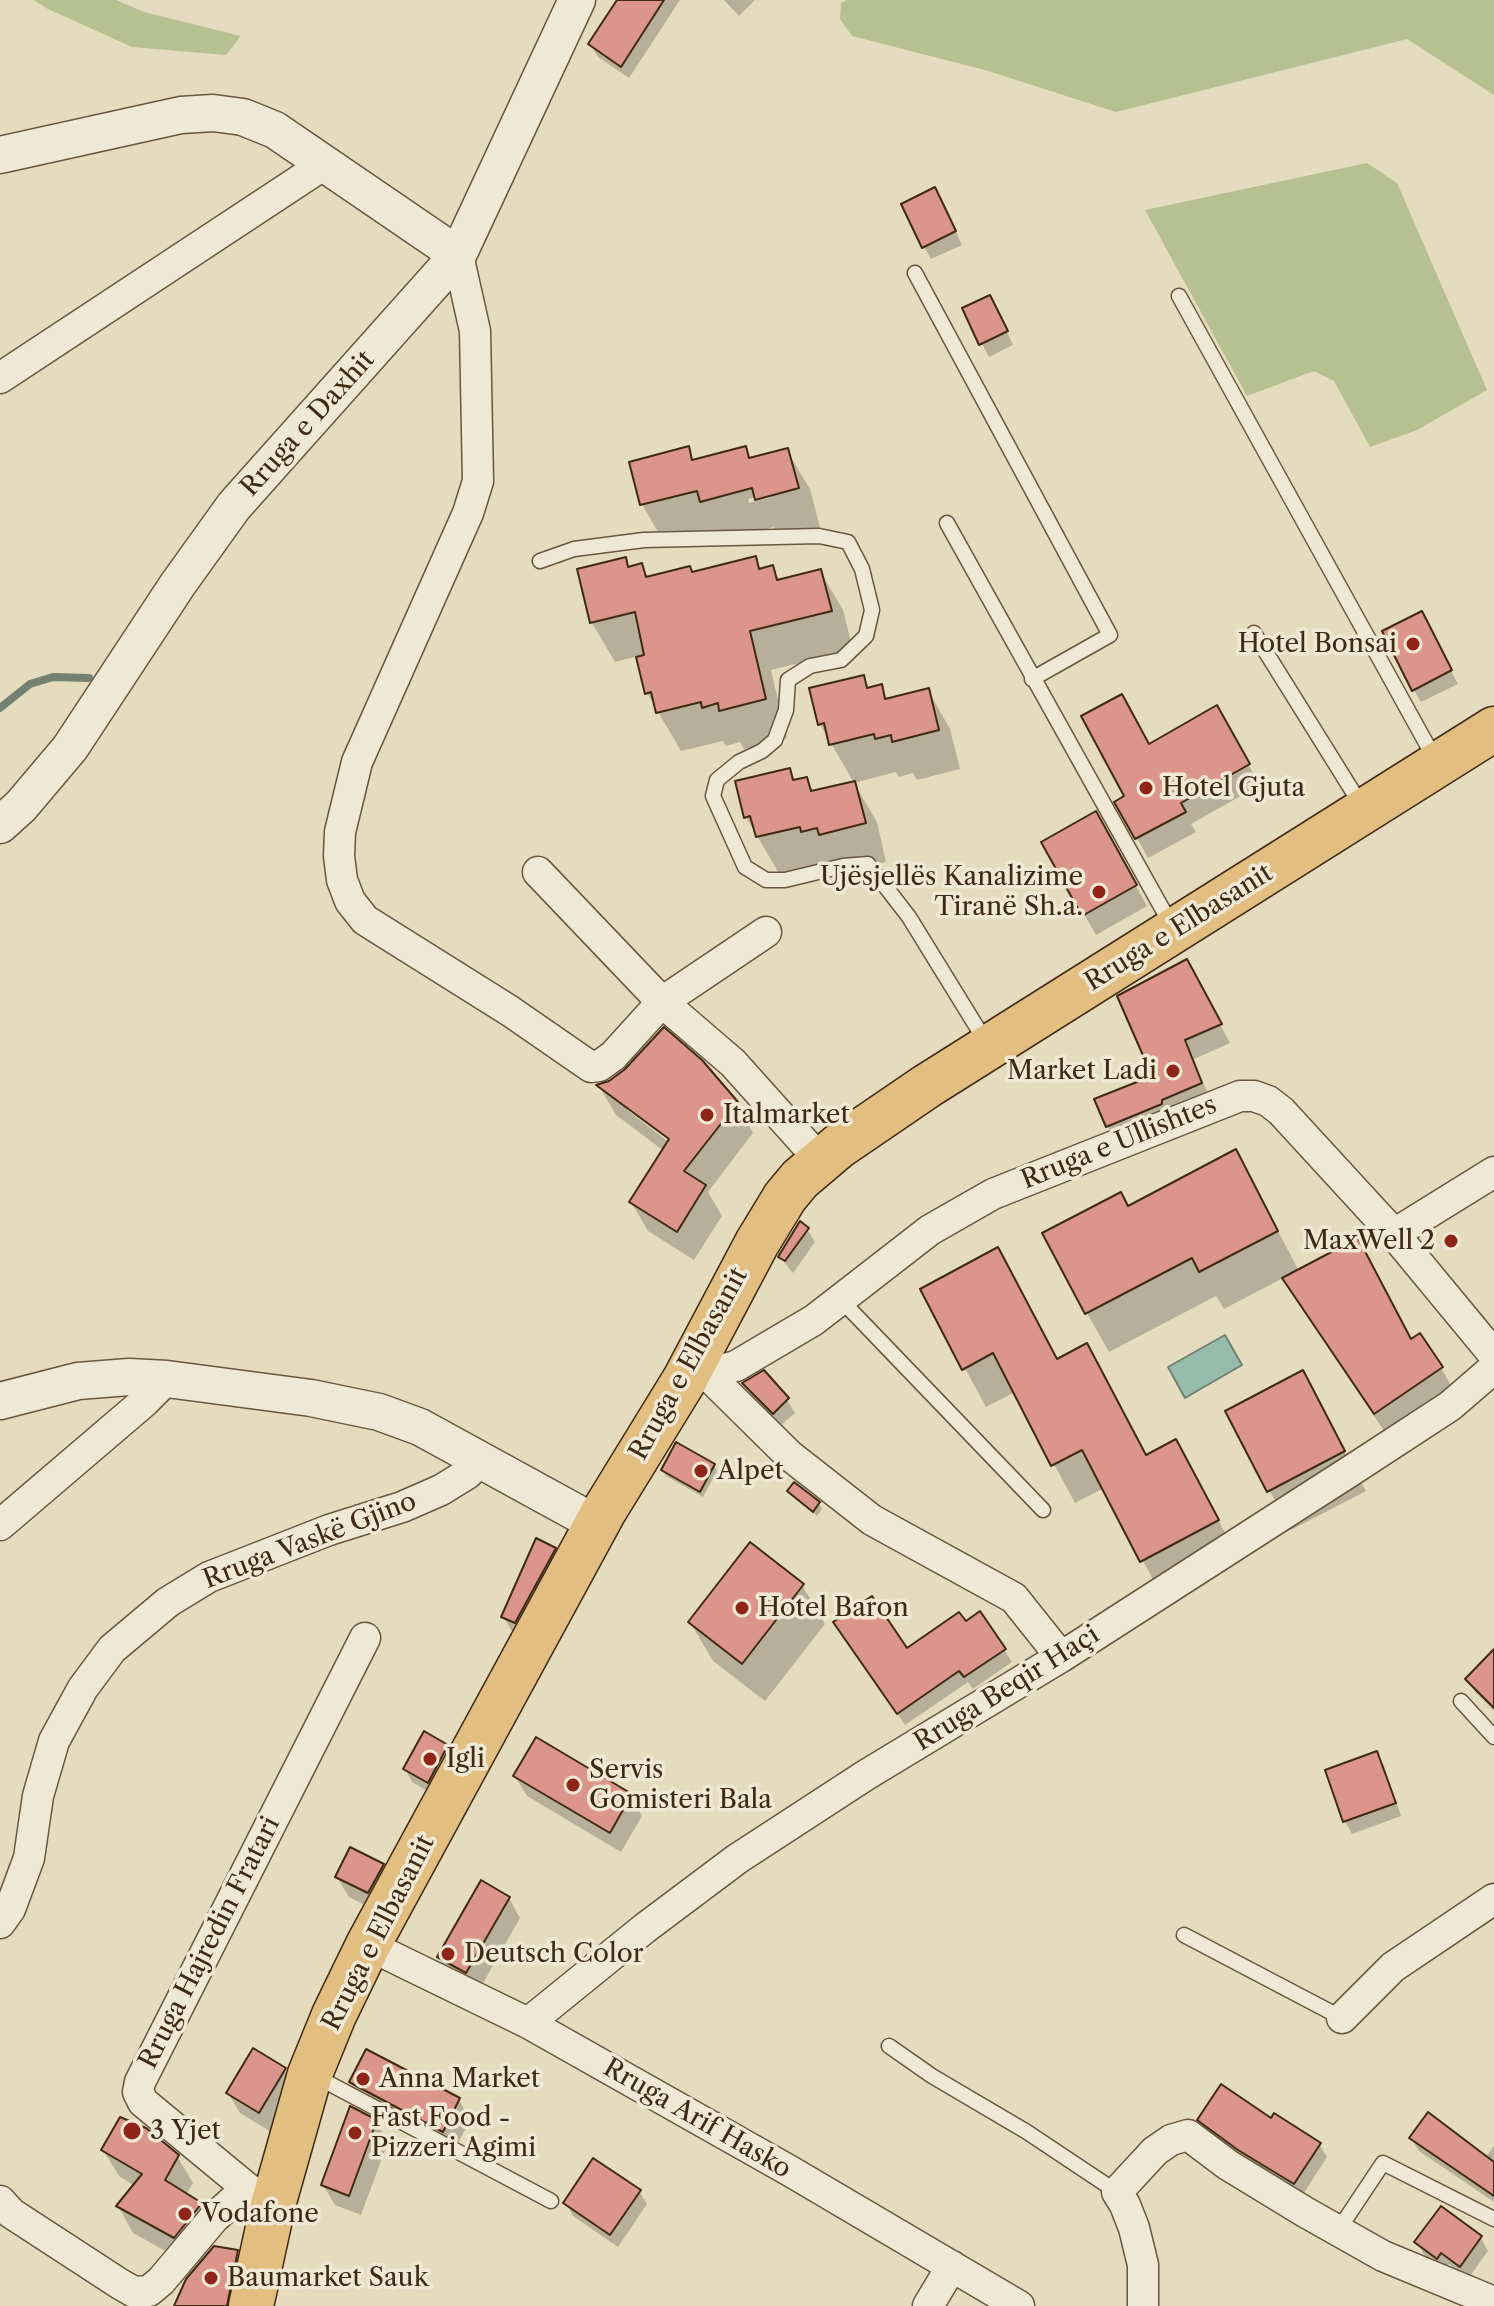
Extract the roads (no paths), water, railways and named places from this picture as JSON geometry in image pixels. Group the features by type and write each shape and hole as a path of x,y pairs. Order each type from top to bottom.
{"main road":[{"name":"Rruga e Elbasanit","path":"251,2306 260,2196 334,2015 368,1945 597,1524 696,1376 774,1212 800,1179 820,1160 927,1086 1494,729"}],"street":[{"name":"Rruga e Daxhit","path":"0,825 21,806 70,748 192,563 234,506 458,255 577,0"},
{"path":"0,155 181,115 213,113 243,117 275,130 458,255 475,331 478,481 468,513 357,762 340,832 339,856 342,880 350,901 365,920 510,1011 591,1067 599,1066 613,1056 662,1002 766,932"},
{"path":"0,378 326,163"},
{"path":"538,872 662,1002 733,1063 820,1160"},
{"name":"Rruga e Ullishtes","path":"696,1376 736,1366 814,1320 930,1230 993,1194 1240,1096 1254,1096 1268,1101 1281,1111 1394,1234 1494,1355"},
{"path":"1394,1234 1494,1172"},
{"name":"Rruga Beqir Haçi","path":"528,2023 645,1928 737,1859 866,1775 1061,1657 1450,1406 1494,1368"},
{"path":"696,1376 872,1520 1014,1598 1061,1657"},
{"path":"0,1401 78,1381 129,1377 311,1398 379,1412 420,1427 597,1524"},
{"path":"0,1525 167,1379"},
{"name":"Rruga Vaskë Gjino","path":"0,1923 10,1909 29,1858 38,1796 54,1741 83,1688 112,1649 168,1602 209,1577 329,1530 402,1507 441,1490 467,1474 482,1459"},
{"name":"Rruga Hajredin Fratari","path":"260,2196 143,2102 138,2092 140,2082 246,1870 365,1638"},
{"path":"1342,2018 1393,1967 1494,1899"},
{"name":"Rruga Arif Hasko","path":"368,1945 528,2023 1019,2306"},
{"path":"1143,2306 1143,2265 1134,2228 1117,2192 1155,2151 1171,2140 1188,2135 1279,2197 1383,2256 1494,2302"},
{"path":"0,2201 11,2213 134,2292 149,2291 161,2281 223,2209 260,2196"},
{"path":"928,2306 952,2266"}],"lane":[{"path":"915,273 1110,635 1032,679"},
{"path":"1179,296 1439,765"},
{"path":"947,523 1175,931"},
{"path":"540,561 574,549 644,540 819,536 848,542 862,569 872,610 866,636 841,660 810,666 788,680 786,710 775,740 717,780 713,796 745,867 766,880 785,880 843,866 868,864 909,917 989,1047"},
{"path":"1254,633 1365,811"},
{"path":"841,1300 1043,1510"},
{"path":"1461,1701 1494,1737"},
{"path":"1184,1935 1342,2018"},
{"path":"889,2046 1117,2192"},
{"path":"310,2074 551,2201"},
{"path":"1339,2229 1383,2163 1494,2219"}],"waterway":[{"path":"0,708 30,684 53,677 89,678"}],"place":[{"name":"Hotel Bonsai","path":"1413,644"},
{"name":"Hotel Gjuta","path":"1146,788"},
{"name":"Ujësjellës Kanalizime Tiranë Sh.a.","path":"1099,892"},
{"name":"Market Ladi","path":"1173,1071"},
{"name":"Italmarket","path":"707,1115"},
{"name":"MaxWell 2","path":"1451,1241"},
{"name":"Alpet","path":"701,1471"},
{"name":"Hotel Baron","path":"742,1608"},
{"name":"Igli","path":"430,1759"},
{"name":"Servis Gomisteri Bala","path":"573,1785"},
{"name":"Deutsch Color","path":"448,1954"},
{"name":"Anna Market","path":"363,2079"},
{"name":"3 Yjet","path":"132,2131"},
{"name":"Fast Food - Pizzeri Agimi","path":"355,2133"},
{"name":"Vodafone","path":"185,2214"},
{"name":"Baumarket Sauk","path":"211,2278"}]}
